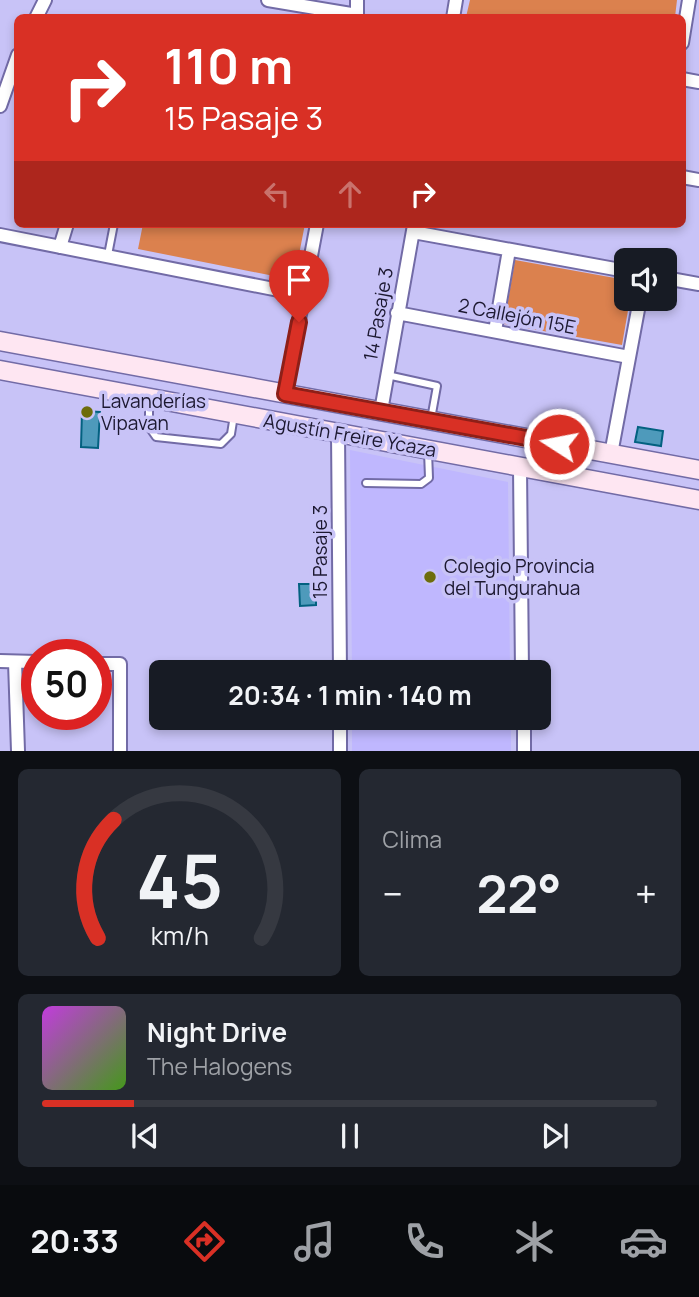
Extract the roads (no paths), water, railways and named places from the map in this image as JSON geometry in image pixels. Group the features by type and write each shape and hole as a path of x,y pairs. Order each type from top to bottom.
{"main road":[{"name":"Agustín Freire Ycaza","path":"0,341 699,471"},
{"name":"Agustín Freire Ycaza","path":"0,370 699,500"}],"street":[{"path":"268,0 346,14"},
{"path":"686,18 689,0"},
{"path":"0,106 14,66"},
{"path":"60,247 66,228"},
{"path":"285,394 316,228"},
{"path":"413,228 509,250 614,269"},
{"name":"14 Pasaje 3","path":"381,411 413,228"},
{"path":"0,235 304,295"},
{"path":"495,331 509,250"},
{"path":"677,280 699,284"},
{"path":"611,454 638,311"},
{"name":"2 Callejón 15E","path":"397,313 629,357"},
{"name":"15 Pasaje 3","path":"338,432 340,660"},
{"path":"520,467 522,660"},
{"path":"0,662 21,662"},
{"path":"15,662 18,751"},
{"path":"112,664 120,664 120,751"},
{"path":"340,730 340,751"},
{"path":"524,730 524,751"}],"lane":[{"path":"108,255 113,228"},
{"path":"387,375 437,386 431,421"},
{"path":"149,398 149,427 156,436 221,444 231,434 234,414"},
{"path":"366,483 425,482 429,478 428,449"}],"place":[{"name":"Lavanderías Vipavan","path":"87,412"},
{"name":"Colegio Provincia del Tungurahua","path":"430,577"}]}
